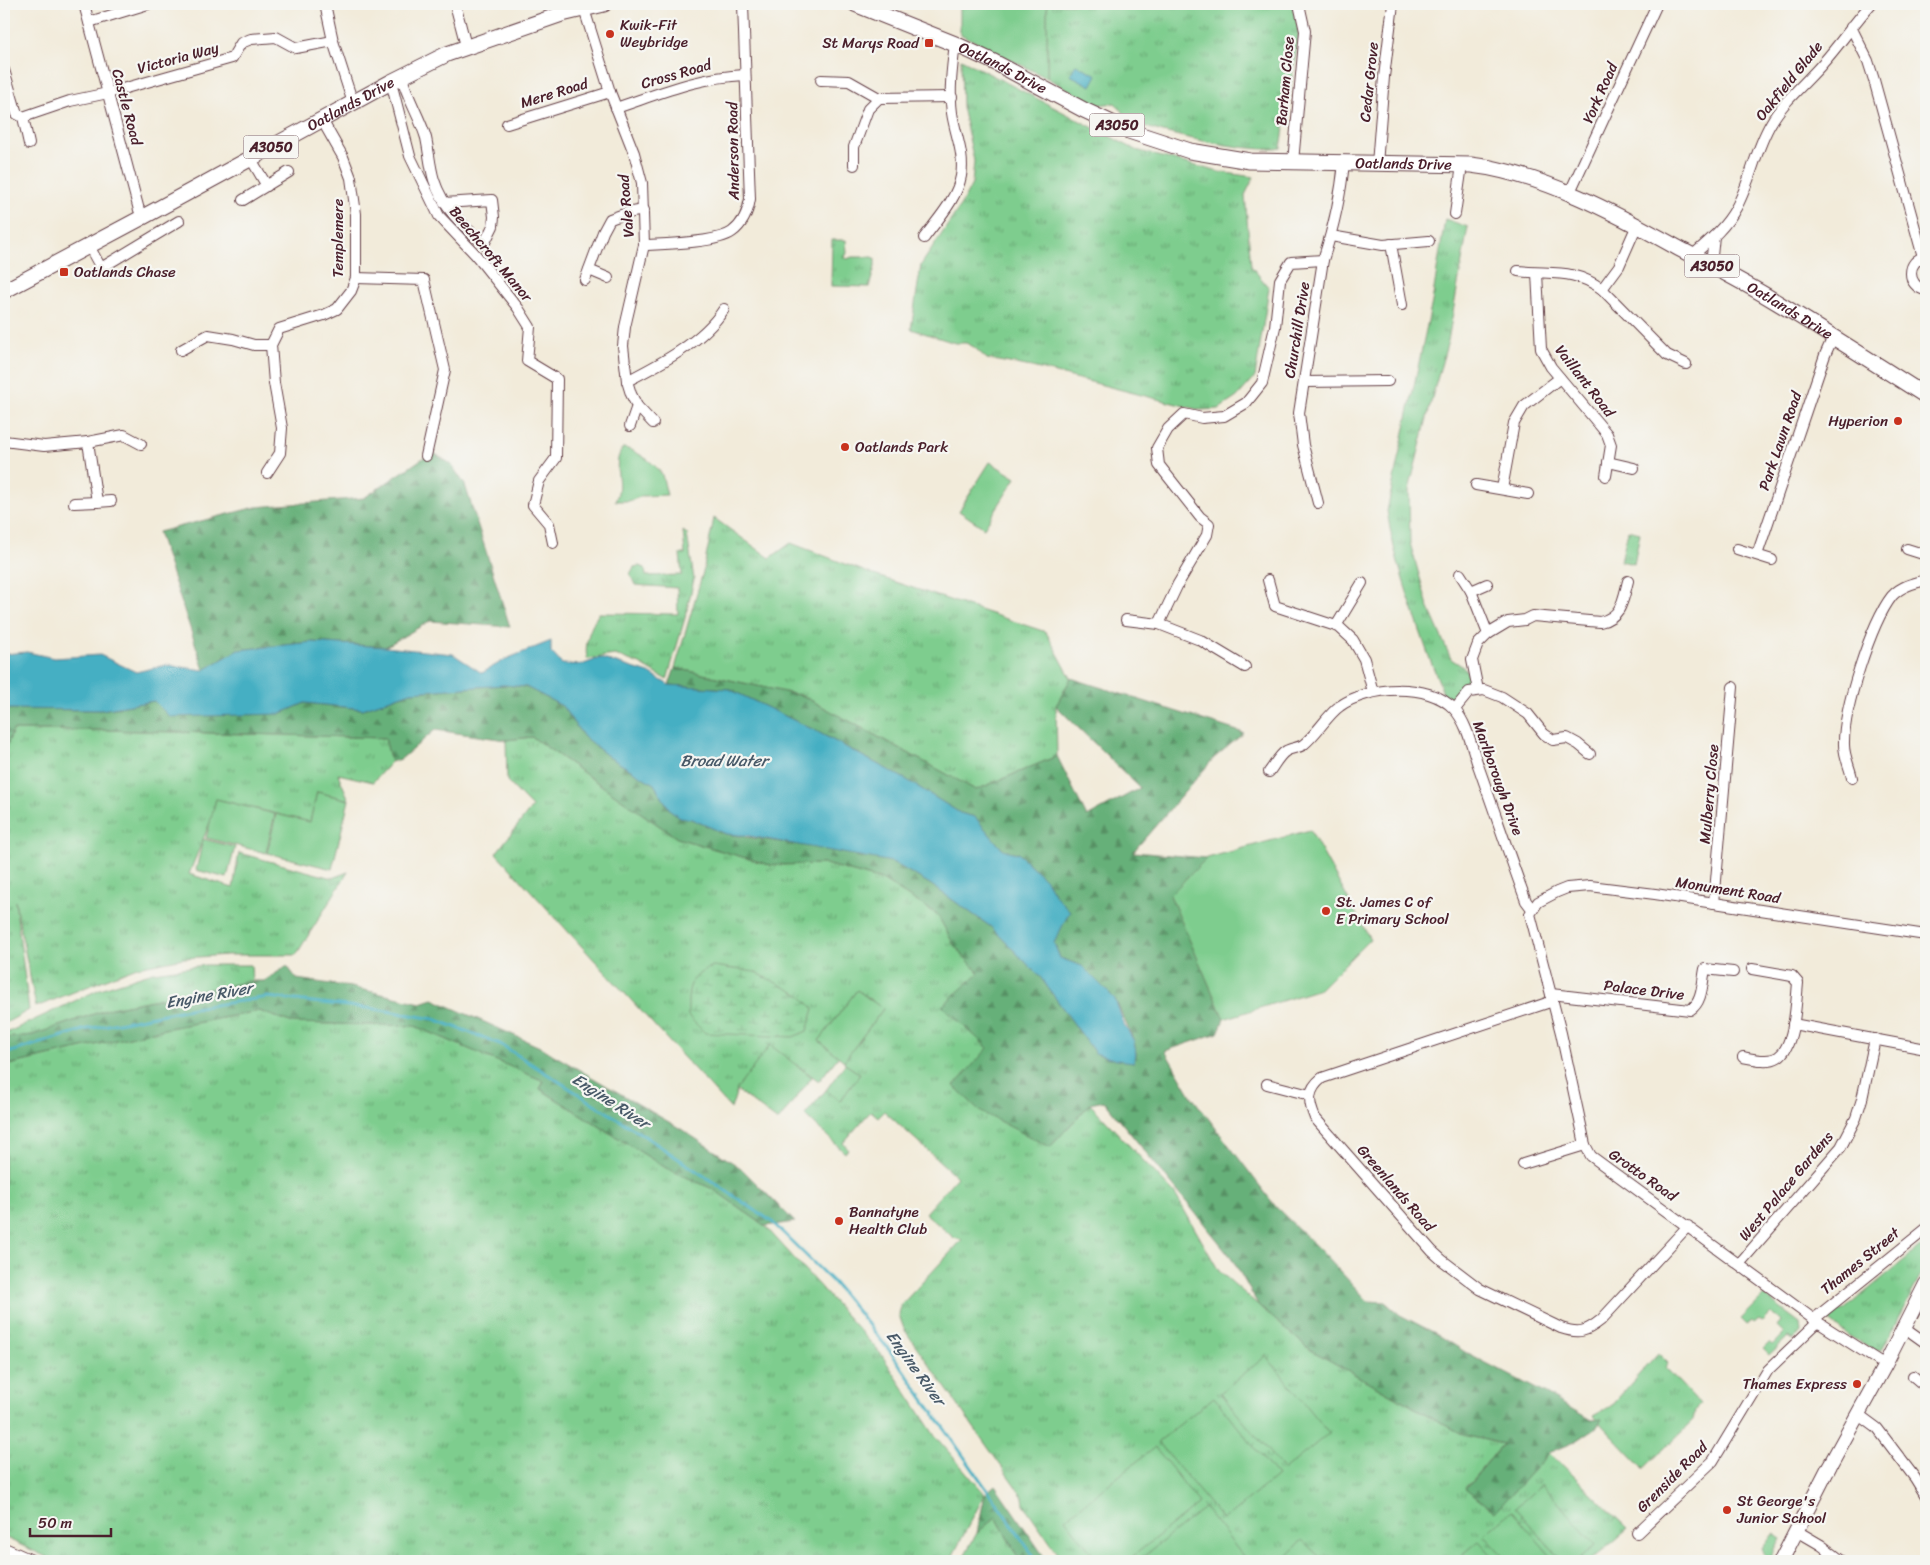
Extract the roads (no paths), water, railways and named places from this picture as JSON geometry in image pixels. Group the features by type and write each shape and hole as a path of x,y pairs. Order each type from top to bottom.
{"main road":[{"name":"Oatlands Drive","path":"4,291 143,218 397,79 466,46 562,14 604,4"},
{"name":"Oatlands Drive","path":"855,4 955,44 1084,110 1152,139 1190,151 1229,158 1293,162 1462,165 1483,167 1521,176 1569,194 1693,255 1776,302 1926,396"}],"street":[{"name":"Castle Road","path":"84,4 143,218"},
{"path":"89,22 148,4"},
{"path":"325,4 332,41 353,104"},
{"path":"455,4 466,46"},
{"name":"Anderson Road","path":"644,245 721,238 732,232 742,222 749,210 743,4"},
{"name":"Barham Close","path":"1293,162 1305,31 1299,4"},
{"name":"Cedar Grove","path":"1377,164 1384,77 1393,4"},
{"name":"York Road","path":"1569,194 1656,4"},
{"name":"Oakfield Glade","path":"1693,255 1724,227 1737,207 1758,151 1771,123 1795,92 1823,62 1850,27 1871,4"},
{"name":"Vale Road","path":"584,9 610,92 642,182 644,245 625,327 623,346 626,381 637,406 653,423"},
{"path":"1850,27 1868,61 1925,257 1914,263 1910,273 1914,283 1926,290"},
{"name":"Victoria Way","path":"23,117 70,101 232,58 241,43 251,39 276,37 296,48 332,41"},
{"path":"924,238 952,198 961,178 963,159 952,112 951,70 955,44"},
{"path":"4,70 17,114 23,117 29,144"},
{"name":"Cross Road","path":"616,108 699,80 720,76 746,75"},
{"path":"397,79 406,91 426,138 434,179 444,203 459,222 484,244 493,226 492,200 444,203"},
{"name":"Beechcroft Manor","path":"397,79 410,156 439,216 475,254 518,308 530,328 527,361 557,379 556,458 540,481 533,505 549,524 553,543"},
{"path":"821,80 849,81 879,98 952,97"},
{"name":"Mere Road","path":"507,124 610,92"},
{"path":"854,165 854,146 868,109 879,98"},
{"name":"Templemere","path":"271,345 279,329 337,309 351,291 356,278 356,214 351,178 344,157 322,120"},
{"path":"251,158 267,186"},
{"name":"Churchill Drive","path":"1318,503 1303,445 1299,413 1323,260 1331,236 1342,186 1344,162"},
{"path":"1455,214 1462,165"},
{"path":"243,200 289,172"},
{"path":"608,278 587,275 610,218 644,210"},
{"path":"89,246 101,268 179,221"},
{"path":"1602,289 1619,266 1637,226"},
{"path":"1331,236 1363,243 1391,244 1429,241"},
{"path":"1711,266 1714,236"},
{"path":"1391,244 1402,305"},
{"path":"1159,624 1178,584 1207,534 1209,524 1200,517 1159,465 1157,448 1168,429 1184,414 1202,418 1224,416 1246,403 1262,383 1274,327 1280,280 1291,262 1323,260"},
{"path":"1518,271 1568,273 1590,280 1602,289 1667,355 1686,364"},
{"name":"Vaillant Road","path":"1537,273 1541,349 1550,367 1607,434 1612,445 1606,476"},
{"path":"356,278 424,280 444,370 426,456"},
{"path":"626,381 673,356 715,323 724,309"},
{"path":"181,350 208,335 254,345 271,345 274,383 282,428 280,452 267,473"},
{"name":"Park Lawn Road","path":"1757,555 1825,355 1833,337"},
{"path":"1502,489 1514,423 1524,406 1560,378"},
{"path":"1304,382 1388,381"},
{"path":"630,426 637,406"},
{"path":"4,441 44,446 88,442 124,435 141,444"},
{"path":"88,442 96,502"},
{"path":"1608,462 1634,468"},
{"path":"1476,485 1528,494"},
{"path":"74,503 112,501"},
{"path":"1737,549 1772,560"},
{"path":"1907,549 1926,555"},
{"path":"1460,574 1472,591 1488,634"},
{"path":"1268,580 1275,606 1336,626 1353,640 1364,658 1373,692"},
{"path":"1852,778 1844,746 1853,694 1866,649 1882,613 1893,595 1905,586 1926,580"},
{"path":"1478,690 1472,660 1478,644 1488,634 1508,622 1525,620 1533,616 1600,622 1606,620 1615,615 1621,608 1628,581"},
{"path":"1336,626 1362,583"},
{"path":"1472,591 1487,584"},
{"path":"1126,620 1159,624 1200,640 1245,667"},
{"name":"Mulberry Close","path":"1714,903 1733,687"},
{"name":"Marlborough Drive","path":"1269,772 1285,752 1302,746 1317,732 1339,706 1373,692 1410,690 1428,693 1445,701 1455,709 1468,736 1526,901 1532,909"},
{"path":"1455,709 1469,692 1484,690 1502,697 1528,714 1544,734 1553,740 1567,738 1590,754"},
{"name":"Monument Road","path":"1532,909 1538,902 1551,894 1567,888 1580,886 1655,894 1926,934"},
{"name":"Grotto Road","path":"1532,909 1530,914 1531,921 1552,997 1585,1145 1591,1156 1816,1321 1885,1365"},
{"name":"Palace Drive","path":"1552,997 1690,1010 1699,1001 1704,969 1733,972"},
{"path":"1743,1057 1759,1060 1777,1058 1785,1050 1793,1024 1798,983 1792,976 1752,970"},
{"path":"1267,1084 1310,1095 1315,1084 1329,1075 1552,997"},
{"path":"1793,1024 1926,1048"},
{"name":"West Palace Gardens","path":"1739,1264 1841,1147 1856,1118 1876,1039"},
{"name":"Greenlands Road","path":"1310,1095 1309,1099 1315,1118 1432,1252 1460,1276 1480,1289 1561,1328 1574,1332 1584,1331 1593,1326 1688,1226"},
{"path":"1523,1164 1585,1145"},
{"name":"Thames Street","path":"1816,1321 1926,1229"},
{"path":"1781,1561 1926,1284"},
{"name":"Grenside Road","path":"1637,1534 1713,1461 1768,1370 1816,1321"},
{"path":"1904,1328 1926,1343"},
{"path":"1913,1376 1926,1387"},
{"path":"1858,1414 1877,1428 1926,1496"},
{"path":"1797,1531 1821,1545 1842,1561"},
{"path":"4,1550 29,1561"}],"water":[{"path":"1076,64 1097,75 1091,86 1070,75"},
{"name":"Broad Water","path":"551,641 551,652 562,664 581,665 600,658 649,673 669,685 729,689 814,730 907,780 960,813 975,817 1003,850 1018,853 1046,880 1055,895 1070,911 1054,943 1060,958 1082,966 1115,999 1124,1024 1134,1041 1136,1054 1134,1062 1116,1060 1095,1053 1041,978 991,927 930,884 892,862 749,836 726,834 691,819 680,817 670,810 654,784 609,757 584,737 562,706 526,687 504,685 411,692 363,709 305,703 279,714 170,717 154,701 101,710 4,709 4,654 27,652 54,658 100,655 136,672 166,665 204,670 238,650 312,642 453,654 482,673 506,659"}],"waterway":[{"name":"Engine River","path":"4,1054 83,1030 194,1008 268,997 375,1009 434,1019 500,1044 646,1137 771,1221 833,1282 890,1351 1037,1561"}],"place":[{"name":"Kwik-Fit Weybridge","path":"610,34"},
{"name":"St Marys Road","path":"929,43"},
{"name":"Oatlands Chase","path":"64,272"},
{"name":"Hyperion","path":"1898,421"},
{"name":"Oatlands Park","path":"845,447"},
{"name":"St. James C of E Primary School","path":"1326,911"},
{"name":"Bannatyne Health Club","path":"839,1221"},
{"name":"Thames Express","path":"1857,1384"},
{"name":"St George's Junior School","path":"1727,1510"}]}
